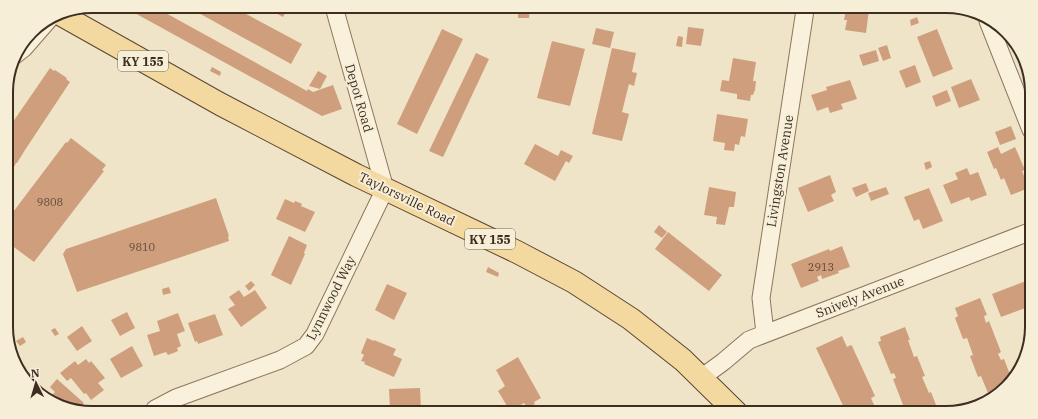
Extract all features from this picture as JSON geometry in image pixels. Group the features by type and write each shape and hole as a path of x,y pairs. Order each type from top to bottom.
{"main road":[{"name":"Taylorsville Road","path":"66,18 220,104 356,175 517,252 574,282 631,319 683,360 730,406"}],"street":[{"name":"Depot Road","path":"336,13 385,189"},
{"name":"Livingston Avenue","path":"765,333 761,298 805,13"},
{"path":"990,26 1025,117"},
{"name":"Lynnwood Way","path":"161,406 176,398 280,360 306,346 315,334 385,189"},
{"name":"Snively Avenue","path":"701,378 749,340 1025,234"}],"building":[{"path":"135,13 166,13 307,91 308,89 313,92 333,85 342,109 322,116"},
{"path":"199,13 244,13 302,44 291,64"},
{"path":"276,13 285,13 283,17"},
{"path":"518,13 530,13 529,18 518,18"},
{"path":"845,13 869,13 866,33 845,30 847,20 844,20"},
{"path":"917,17 919,23 911,26 910,20"},
{"path":"688,27 704,29 701,46 686,44"},
{"path":"596,28 614,32 610,48 592,44"},
{"path":"442,29 463,39 417,134 397,124"},
{"path":"937,29 953,69 933,77 917,37"},
{"path":"678,36 683,37 682,47 676,46"},
{"path":"552,41 585,49 570,106 537,98"},
{"path":"887,45 891,58 883,61 878,48"},
{"path":"612,48 636,53 632,72 637,73 634,86 629,84 622,112 629,114 622,141 592,134"},
{"path":"876,50 879,61 863,66 859,55"},
{"path":"476,53 489,59 443,157 429,151"},
{"path":"733,58 756,62 753,81 756,81 755,90 753,95 751,95 750,101 737,99 737,94 720,91 722,80 729,81"},
{"path":"915,65 921,82 906,88 899,71"},
{"path":"212,67 221,72 220,76 210,71"},
{"path":"50,68 67,78 66,79 70,82 14,167 13,122"},
{"path":"318,71 327,76 320,89 309,86"},
{"path":"971,79 980,100 959,108 951,87"},
{"path":"850,80 857,99 841,104 843,109 830,113 828,107 817,111 811,95 827,90 826,87"},
{"path":"947,90 951,101 936,107 932,96"},
{"path":"717,114 748,119 745,137 741,136 739,145 735,144 734,151 724,150 725,143 713,141"},
{"path":"1011,126 1016,139 1000,145 995,132"},
{"path":"71,138 106,165 102,170 104,171 34,262 13,246 13,212 66,142 67,143"},
{"path":"535,144 558,156 561,150 573,156 569,163 566,161 555,181 524,164"},
{"path":"998,147 1001,154 1015,147 1025,170 1022,171 1025,178 1025,190 1011,195 1004,178 1001,180 996,168 994,169 987,152"},
{"path":"930,161 932,167 926,170 924,163"},
{"path":"967,168 970,175 978,172 987,195 971,201 969,197 951,204 943,185 958,179 955,173"},
{"path":"830,175 836,192 831,195 834,201 808,212 798,188"},
{"path":"866,183 869,191 856,197 852,188"},
{"path":"709,187 736,192 734,207 729,207 725,225 716,224 717,217 704,215"},
{"path":"886,187 889,194 871,201 868,193"},
{"path":"929,188 943,221 923,229 919,219 914,221 904,197"},
{"path":"216,198 229,236 229,241 77,292 63,254 66,249"},
{"path":"285,199 294,203 295,201 300,203 302,204 301,206 315,212 305,232 276,219"},
{"path":"659,225 667,232 662,238 654,232"},
{"path":"668,232 722,275 709,291 655,249"},
{"path":"289,236 307,245 305,254 291,285 271,275"},
{"path":"842,246 850,267 822,279 821,275 817,277 819,281 801,288 791,264 829,249 830,251"},
{"path":"488,267 499,273 498,277 486,272"},
{"path":"251,281 255,285 249,291 245,286"},
{"path":"1025,281 1025,308 1001,317 992,294"},
{"path":"387,284 407,293 394,320 375,310"},
{"path":"169,287 171,293 163,295 162,289"},
{"path":"239,290 244,297 255,290 267,308 241,327 228,309 235,305 229,297"},
{"path":"980,298 987,315 984,316 986,323 989,321 1001,352 998,354 1001,360 1004,359 1010,374 1002,383 985,395 985,394 988,393 981,376 978,377 970,356 973,355 967,338 963,339 955,318 958,316 955,308"},
{"path":"127,312 135,328 120,336 111,320"},
{"path":"178,313 185,331 177,334 181,346 177,348 178,351 168,355 166,352 154,356 147,335 160,331 157,321"},
{"path":"215,314 223,335 198,344 197,341 195,342 188,323"},
{"path":"82,326 92,341 77,351 67,337"},
{"path":"905,327 914,357 917,356 925,376 922,377 929,393 931,392 936,406 903,406 893,379 896,378 894,373 891,374 878,342 881,341 880,337"},
{"path":"55,328 59,334 55,336 51,330"},
{"path":"842,336 847,347 852,346 875,396 871,398 874,406 843,406 816,348"},
{"path":"23,337 26,342 20,346 16,341"},
{"path":"367,338 396,349 393,355 402,359 394,377 364,364 365,362 361,361 364,355 361,353"},
{"path":"132,346 143,366 121,378 110,359"},
{"path":"518,357 541,398 534,402 535,404 532,406 526,406 524,403 519,406 507,406 498,391 505,386 496,370"},
{"path":"86,359 89,363 91,361 105,378 98,383 104,390 91,400 71,378 67,381 60,373 75,361 78,365"},
{"path":"57,379 84,403 81,405 66,402 57,398 52,395 55,392 50,387"},
{"path":"420,388 421,406 390,406 389,389"}]}
